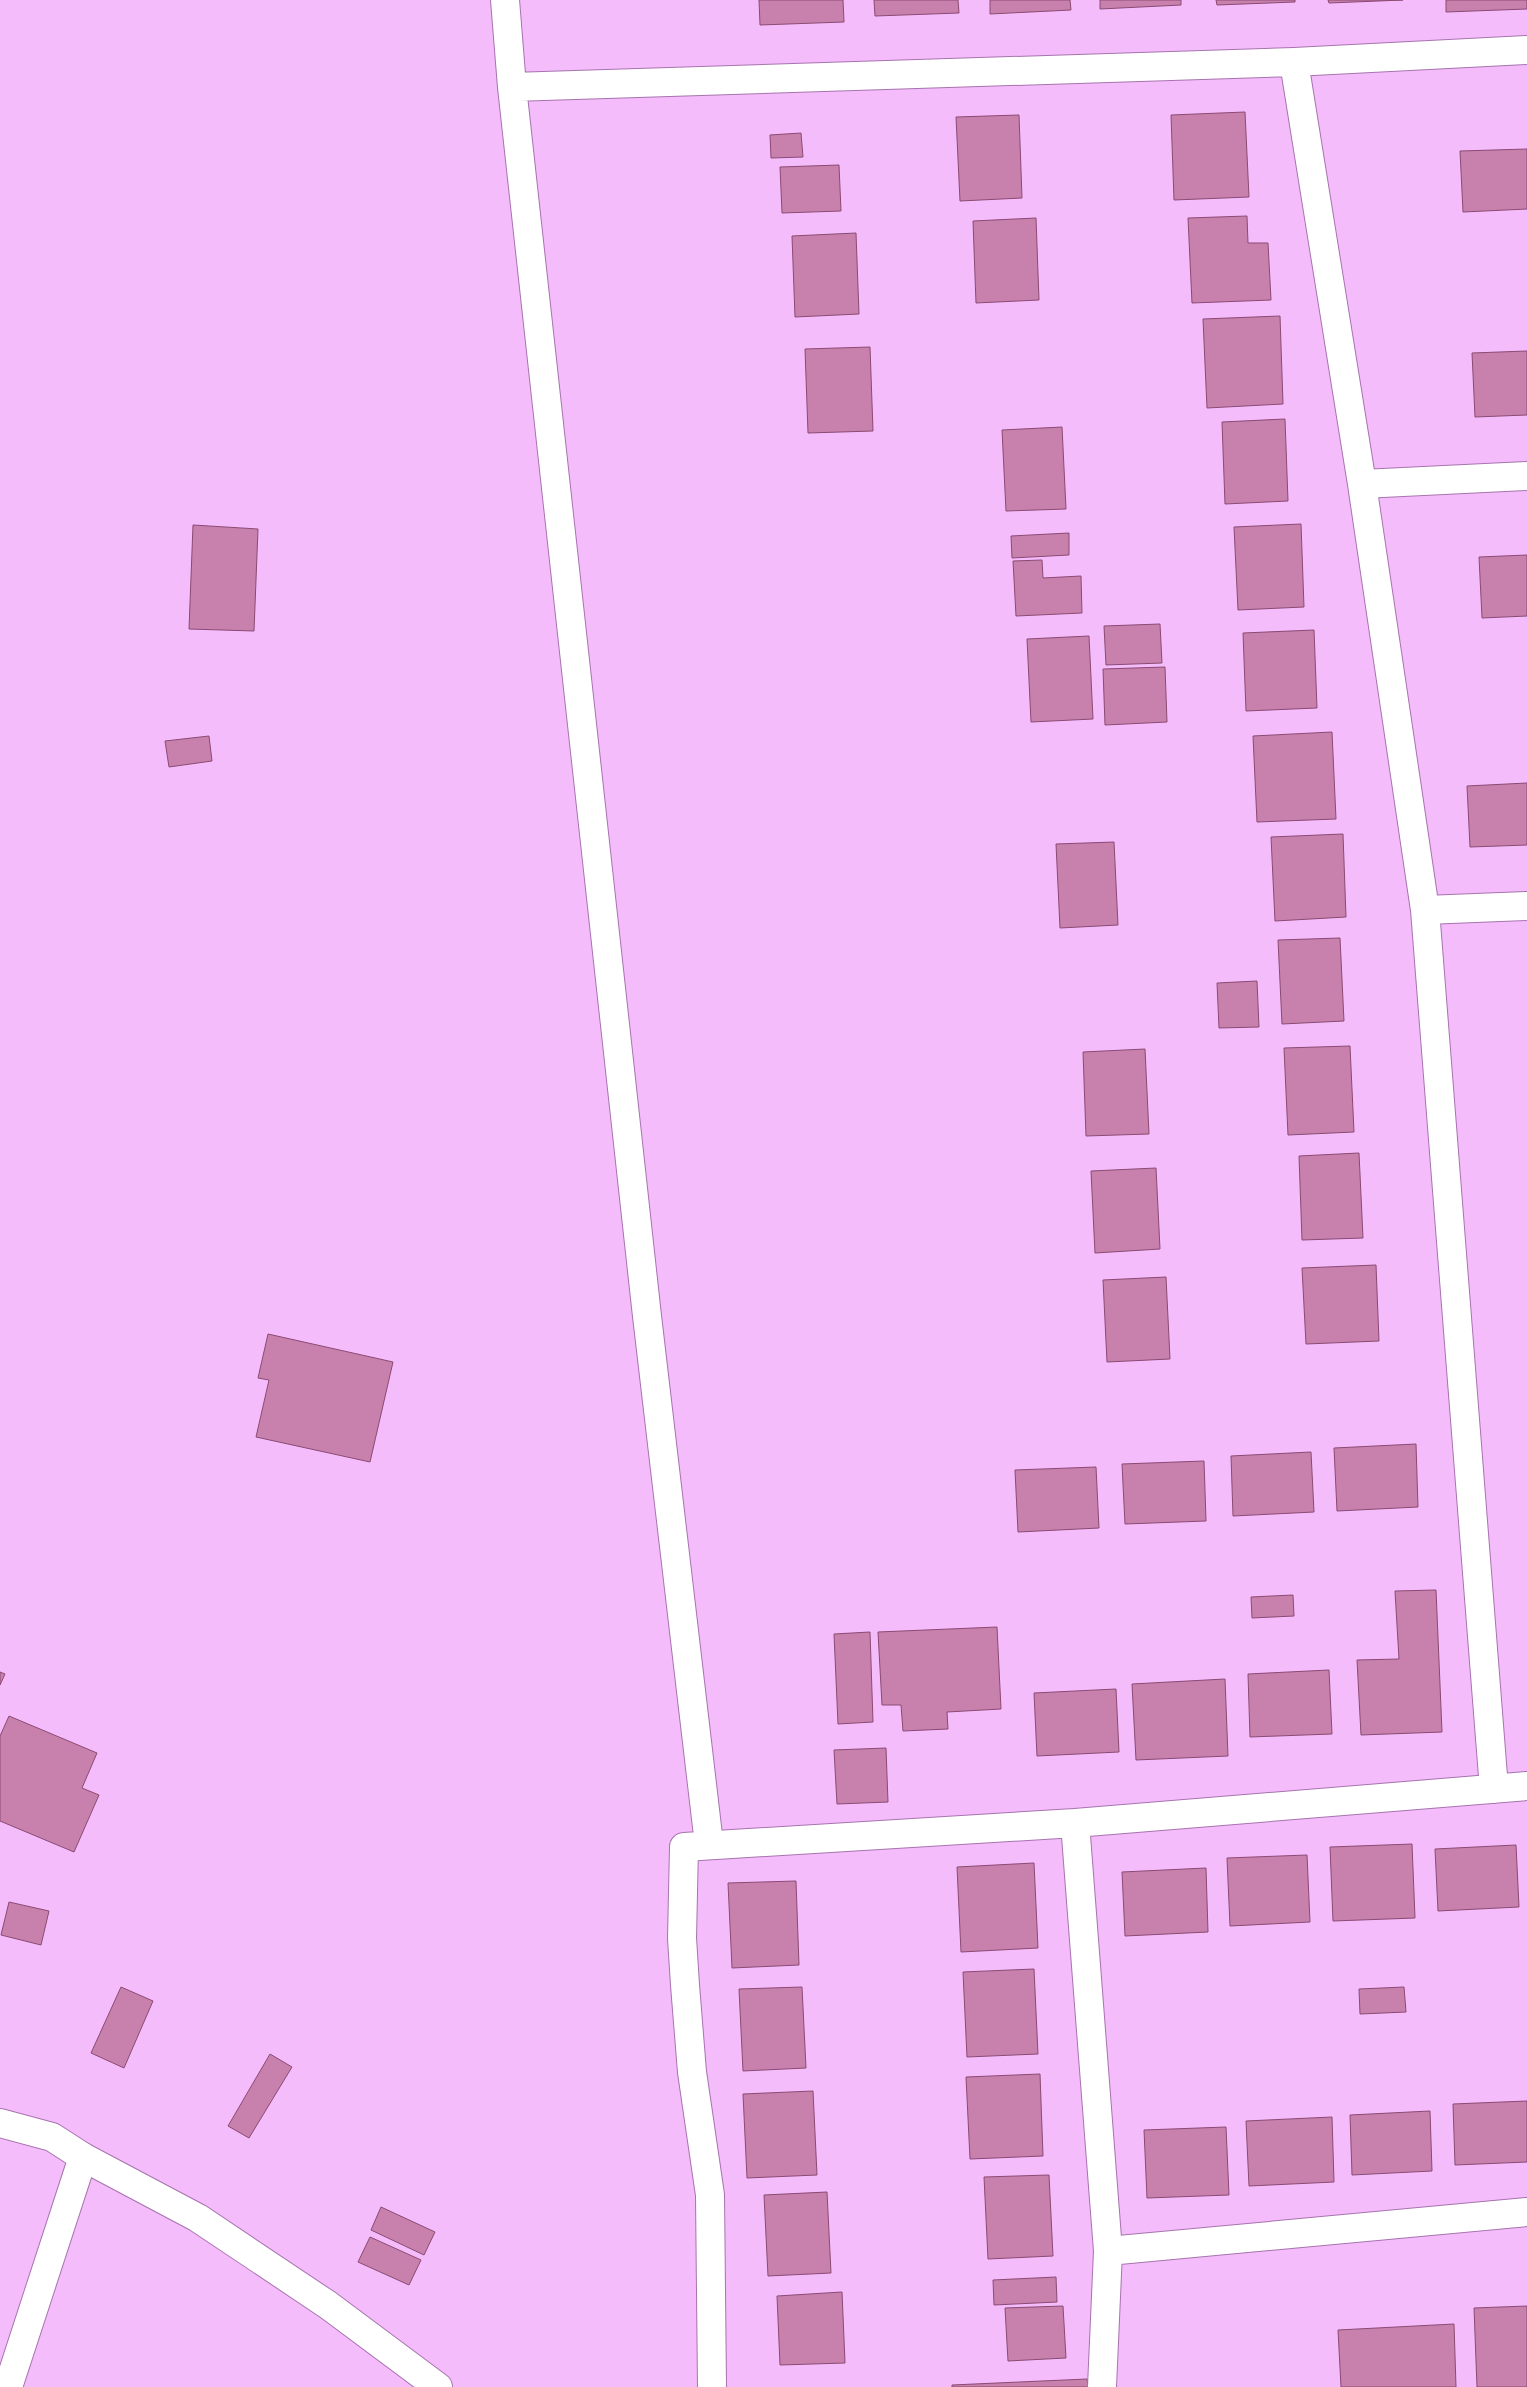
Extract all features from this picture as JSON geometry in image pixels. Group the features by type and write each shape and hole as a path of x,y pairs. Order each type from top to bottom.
{"street":[{"path":"505,0 512,87 647,1316 709,1844"},
{"path":"512,87 1294,62 1527,50"},
{"path":"1294,62 1362,484 1425,910 1494,1789"},
{"path":"1362,484 1527,476"},
{"path":"1425,910 1527,906"},
{"path":"712,2387 710,2195 692,2072 682,1938 684,1847 1075,1823 1527,1786"},
{"path":"1075,1823 1108,2251 1102,2387"},
{"path":"0,2123 52,2137 83,2157 198,2218 328,2305 438,2387"},
{"path":"8,2387 83,2157"},
{"path":"1108,2251 1527,2212"}],"building":[{"path":"759,0 843,0 844,22 760,25"},
{"path":"874,0 958,0 959,13 875,16"},
{"path":"990,0 1070,0 1071,10 990,14"},
{"path":"1100,0 1181,0 1181,5 1100,9"},
{"path":"1216,0 1295,0 1295,2 1217,5"},
{"path":"1328,0 1403,0 1329,3"},
{"path":"1446,0 1527,0 1527,9 1446,12"},
{"path":"1245,112 1249,197 1174,200 1171,115"},
{"path":"1019,115 1022,198 960,201 956,117"},
{"path":"801,133 803,157 771,158 770,135"},
{"path":"1527,149 1527,209 1463,212 1460,151"},
{"path":"839,165 841,211 782,213 780,167"},
{"path":"1247,216 1248,243 1268,243 1271,300 1192,303 1188,218"},
{"path":"1036,218 1039,300 976,303 973,221"},
{"path":"856,233 859,314 795,317 792,236"},
{"path":"1280,316 1283,404 1207,408 1203,319"},
{"path":"870,347 873,431 808,433 805,349"},
{"path":"1527,351 1527,415 1475,417 1472,353"},
{"path":"1285,419 1288,501 1225,504 1222,422"},
{"path":"1062,427 1066,509 1006,511 1002,430"},
{"path":"1301,524 1304,607 1238,610 1234,527"},
{"path":"193,525 258,529 254,631 189,629"},
{"path":"1069,533 1069,555 1012,558 1011,536"},
{"path":"1527,555 1527,616 1482,618 1479,557"},
{"path":"1042,560 1043,578 1081,576 1082,613 1016,616 1013,561"},
{"path":"1160,624 1162,663 1106,665 1104,626"},
{"path":"1314,630 1317,708 1246,711 1243,633"},
{"path":"1089,636 1093,719 1031,722 1027,639"},
{"path":"1165,667 1167,722 1105,725 1103,669"},
{"path":"1332,732 1336,819 1257,822 1253,736"},
{"path":"209,736 212,761 169,767 165,741"},
{"path":"1527,783 1527,845 1470,847 1467,786"},
{"path":"1343,834 1346,917 1275,921 1271,837"},
{"path":"1114,842 1118,925 1060,928 1056,844"},
{"path":"1340,938 1344,1021 1282,1024 1278,940"},
{"path":"1257,981 1259,1027 1219,1028 1217,983"},
{"path":"1350,1046 1354,1132 1288,1135 1284,1048"},
{"path":"1145,1049 1149,1134 1086,1136 1083,1052"},
{"path":"1359,1153 1363,1238 1302,1240 1299,1156"},
{"path":"1156,1168 1160,1249 1095,1253 1091,1171"},
{"path":"1376,1265 1379,1341 1306,1344 1302,1268"},
{"path":"1166,1277 1170,1359 1107,1362 1103,1280"},
{"path":"268,1334 393,1362 370,1462 256,1437 269,1380 258,1378"},
{"path":"1416,1444 1418,1507 1337,1511 1334,1448"},
{"path":"1311,1452 1314,1512 1233,1516 1231,1456"},
{"path":"1204,1461 1206,1521 1125,1524 1122,1464"},
{"path":"1096,1467 1099,1528 1018,1532 1015,1470"},
{"path":"1436,1590 1442,1732 1361,1735 1357,1660 1399,1659 1395,1591"},
{"path":"1293,1595 1294,1616 1252,1618 1251,1597"},
{"path":"997,1627 1001,1709 947,1712 948,1729 903,1731 901,1705 882,1705 878,1632"},
{"path":"870,1632 873,1722 838,1724 834,1634"},
{"path":"1329,1670 1332,1734 1250,1737 1248,1674"},
{"path":"0,1672 5,1674 0,1685"},
{"path":"1225,1679 1228,1756 1136,1760 1132,1684"},
{"path":"1116,1689 1119,1752 1037,1756 1034,1693"},
{"path":"9,1716 97,1753 82,1788 99,1795 74,1852 0,1821 0,1736"},
{"path":"886,1748 888,1802 837,1804 834,1750"},
{"path":"1412,1844 1415,1918 1333,1921 1330,1847"},
{"path":"1516,1845 1519,1907 1438,1911 1435,1849"},
{"path":"1307,1855 1310,1922 1230,1926 1227,1858"},
{"path":"1034,1863 1038,1948 961,1952 957,1867"},
{"path":"1206,1868 1208,1932 1125,1936 1122,1872"},
{"path":"796,1881 799,1965 732,1968 728,1883"},
{"path":"9,1902 49,1911 41,1945 1,1935"},
{"path":"1034,1969 1038,2054 967,2057 963,1972"},
{"path":"121,1987 153,2001 124,2068 91,2053"},
{"path":"802,1987 806,2068 743,2071 739,1989"},
{"path":"1404,1987 1406,2012 1360,2014 1359,1989"},
{"path":"270,2054 292,2067 249,2138 228,2126"},
{"path":"1040,2074 1043,2156 970,2159 966,2077"},
{"path":"813,2091 817,2175 747,2178 743,2094"},
{"path":"1527,2101 1527,2162 1455,2165 1453,2104"},
{"path":"1430,2111 1432,2171 1352,2175 1350,2115"},
{"path":"1332,2117 1334,2182 1249,2186 1246,2121"},
{"path":"1226,2127 1229,2195 1147,2198 1144,2130"},
{"path":"1049,2175 1053,2256 988,2259 984,2177"},
{"path":"827,2192 831,2273 768,2276 764,2195"},
{"path":"381,2207 435,2232 424,2255 371,2230"},
{"path":"370,2237 421,2260 409,2285 358,2262"},
{"path":"1056,2277 1057,2302 994,2305 993,2280"},
{"path":"842,2292 845,2363 780,2365 777,2296"},
{"path":"1063,2306 1066,2358 1008,2361 1005,2308"},
{"path":"1527,2306 1527,2387 1477,2387 1474,2308"},
{"path":"1454,2324 1456,2387 1341,2387 1338,2330"},
{"path":"1087,2379 1088,2387 952,2387 952,2385"}]}
